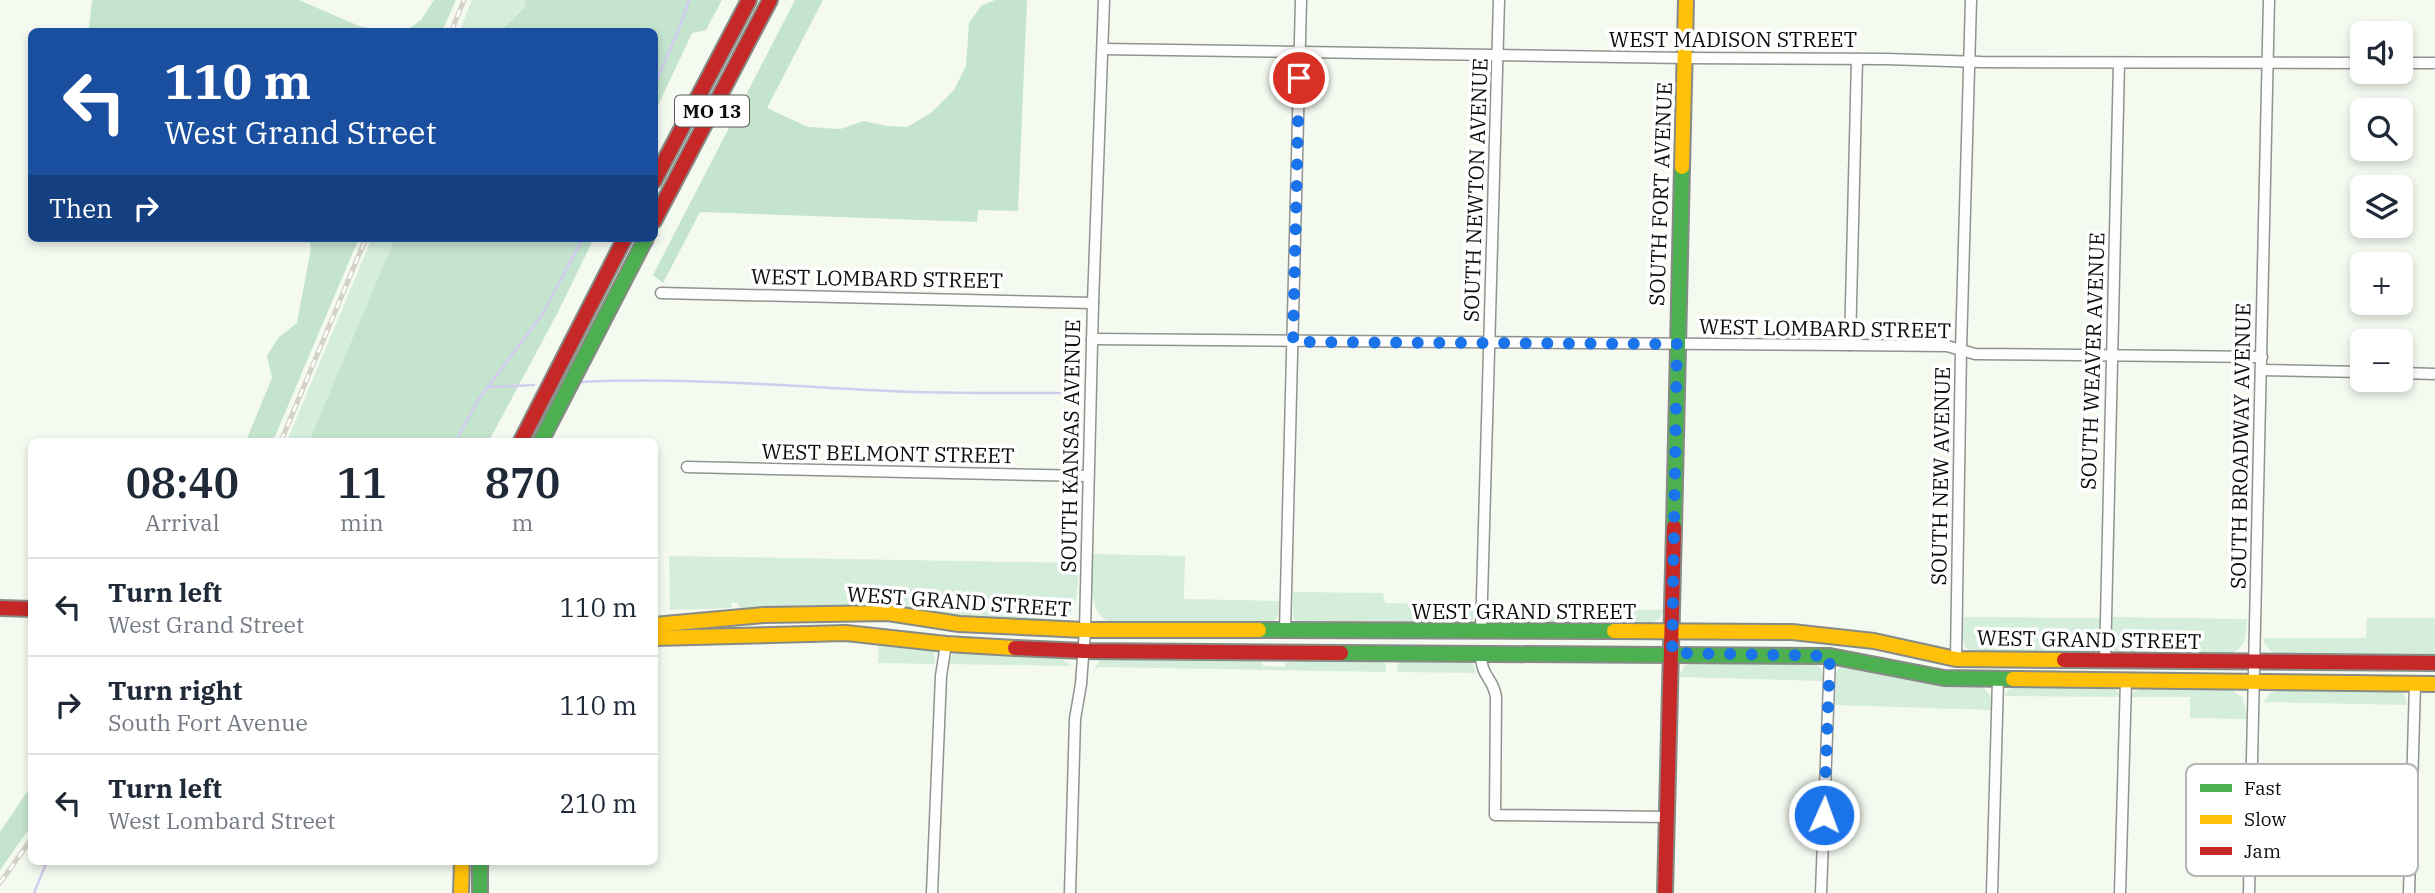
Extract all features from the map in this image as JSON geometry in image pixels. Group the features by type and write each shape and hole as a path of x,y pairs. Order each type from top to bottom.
{"main road":[{"name":"MO 13","path":"658,173 749,0"},
{"name":"MO 13","path":"658,213 770,0"},
{"name":"SOUTH FORT AVENUE","path":"1665,893 1686,0"},
{"path":"522,438 623,242"},
{"path":"543,438 644,242"},
{"path":"0,608 28,609"},
{"name":"WEST GRAND STREET","path":"658,625 764,615 888,613 960,624 1085,630 1792,632 1874,640 1956,659 2435,663"},
{"name":"WEST GRAND STREET","path":"658,638 846,633 946,645 1084,651 1830,656 1944,678 2435,684"},
{"path":"461,893 462,865"},
{"path":"480,865 480,893"}],"street":[{"name":"SOUTH KANSAS AVENUE","path":"1070,893 1075,719 1085,630 1104,0"},
{"path":"1285,631 1301,0"},
{"name":"SOUTH NEWTON AVENUE","path":"1481,632 1499,0"},
{"name":"SOUTH NEW AVENUE","path":"1956,659 1971,0"},
{"name":"SOUTH BROADWAY AVENUE","path":"2252,764 2269,0"},
{"name":"WEST MADISON STREET","path":"1103,49 2119,63 2350,62"},
{"path":"1850,345 1857,59"},
{"name":"SOUTH WEAVER AVENUE","path":"2105,661 2119,63"},
{"path":"2413,63 2435,63"},
{"name":"WEST LOMBARD STREET","path":"661,293 1093,303"},
{"name":"WEST LOMBARD STREET","path":"1092,340 1947,346 1975,354 2262,357"},
{"path":"2262,370 2350,372"},
{"path":"2413,373 2435,373"},
{"name":"WEST BELMONT STREET","path":"687,467 1088,476"},
{"path":"932,893 941,676 946,645"},
{"path":"1481,653 1482,669 1493,686 1496,697 1495,815 1668,817"},
{"path":"1821,893 1830,656"},
{"path":"1992,893 1998,680"},
{"path":"2120,893 2126,681"},
{"path":"2413,764 2415,684"}],"green space":[{"path":"92,0 299,0 368,28 89,28"},
{"path":"434,0 456,0 443,28 410,28 421,20"},
{"path":"472,0 526,0 524,7 503,28 461,28"},
{"path":"526,0 722,0 706,30 692,33 658,106 658,28 503,28 524,8"},
{"path":"795,0 823,0 767,108 808,127 840,129 864,121 907,127 931,113 954,90 966,66 969,23 981,6 995,0 1027,0 1018,211 978,210 977,222 700,212 663,283 653,275"},
{"path":"310,242 357,242 274,438 247,438 272,378 267,356 278,338 297,323 311,248"},
{"path":"370,242 393,242 310,438 288,438"},
{"path":"393,242 592,242 491,438 310,438"},
{"path":"1093,554 1185,556 1184,599 1279,601 1278,615 1274,621 1267,624 1108,622 1096,609 1094,601"},
{"path":"669,556 1079,563 1078,589 1071,612 1058,622 957,619 881,606 739,608 738,603 731,603 732,608 670,610"},
{"path":"1293,592 1383,593 1385,603 1476,605 1474,618 1469,624 1306,625 1295,620 1293,615"},
{"path":"1489,606 1663,610 1660,618 1649,625 1496,625 1489,618"},
{"path":"1963,617 2101,618 2100,647 2090,654 1975,653 1964,643"},
{"path":"2110,617 2247,619 2241,646 2227,655 2122,655 2111,648"},
{"path":"2367,618 2435,618 2435,658 2281,656 2269,649 2263,638 2366,638"},
{"path":"879,640 930,648 935,664 878,663"},
{"path":"953,654 1057,656 1072,666 947,664"},
{"path":"1232,656 1262,662 1263,666 1285,667 1285,663 1302,658 1380,658 1386,664 1386,672 1099,667 1093,672 1099,661 1108,657"},
{"path":"1401,659 1472,660 1476,673 1397,672"},
{"path":"1696,661 1813,662 1822,669 1823,681 1678,677 1685,666"},
{"path":"1845,665 1941,685 1983,687 1991,697 1991,710 1835,705 1836,673"},
{"path":"2016,686 2107,687 2116,690 2121,697 2004,696 2009,689"},
{"path":"2145,687 2232,690 2243,698 2247,719 2190,718 2190,697 2130,697 2135,691"},
{"path":"2282,689 2396,690 2404,694 2408,705 2264,702 2270,693"},
{"path":"28,790 28,830 0,870 0,832"}],"waterway":[{"path":"658,78 689,0"},
{"path":"458,438 478,400 542,315 581,242"},
{"path":"581,382 697,381 912,392 1075,393"},
{"path":"489,387 534,385"},
{"path":"34,893 45,865"}],"railway":[{"path":"453,28 464,0"},
{"path":"282,438 364,242"},
{"path":"0,883 28,844"}],"traffic: fast":[{"path":"1674,527 1682,167"},
{"path":"543,438 644,242"},
{"path":"1259,630 1614,631"},
{"path":"1341,653 1830,656 1944,678 2013,679"},
{"path":"480,865 480,893"}],"traffic: slow":[{"path":"1682,167 1686,0"},
{"path":"658,625 764,615 888,613 959,624 1085,630 1259,630"},
{"path":"1614,631 1792,632 1874,641 1956,659 2064,660"},
{"path":"658,638 846,633 946,644 1015,648"},
{"path":"2013,679 2435,684"},
{"path":"461,893 462,865"}],"traffic: jam":[{"path":"658,173 749,0"},
{"path":"658,213 770,0"},
{"path":"523,438 623,242"},
{"path":"1665,893 1674,527"},
{"path":"0,608 28,609"},
{"path":"1015,648 1341,653"},
{"path":"2064,660 2435,663"}],"route":[{"path":"1299,78 1293,342 1677,344 1672,653 1830,656 1824,815"}]}
